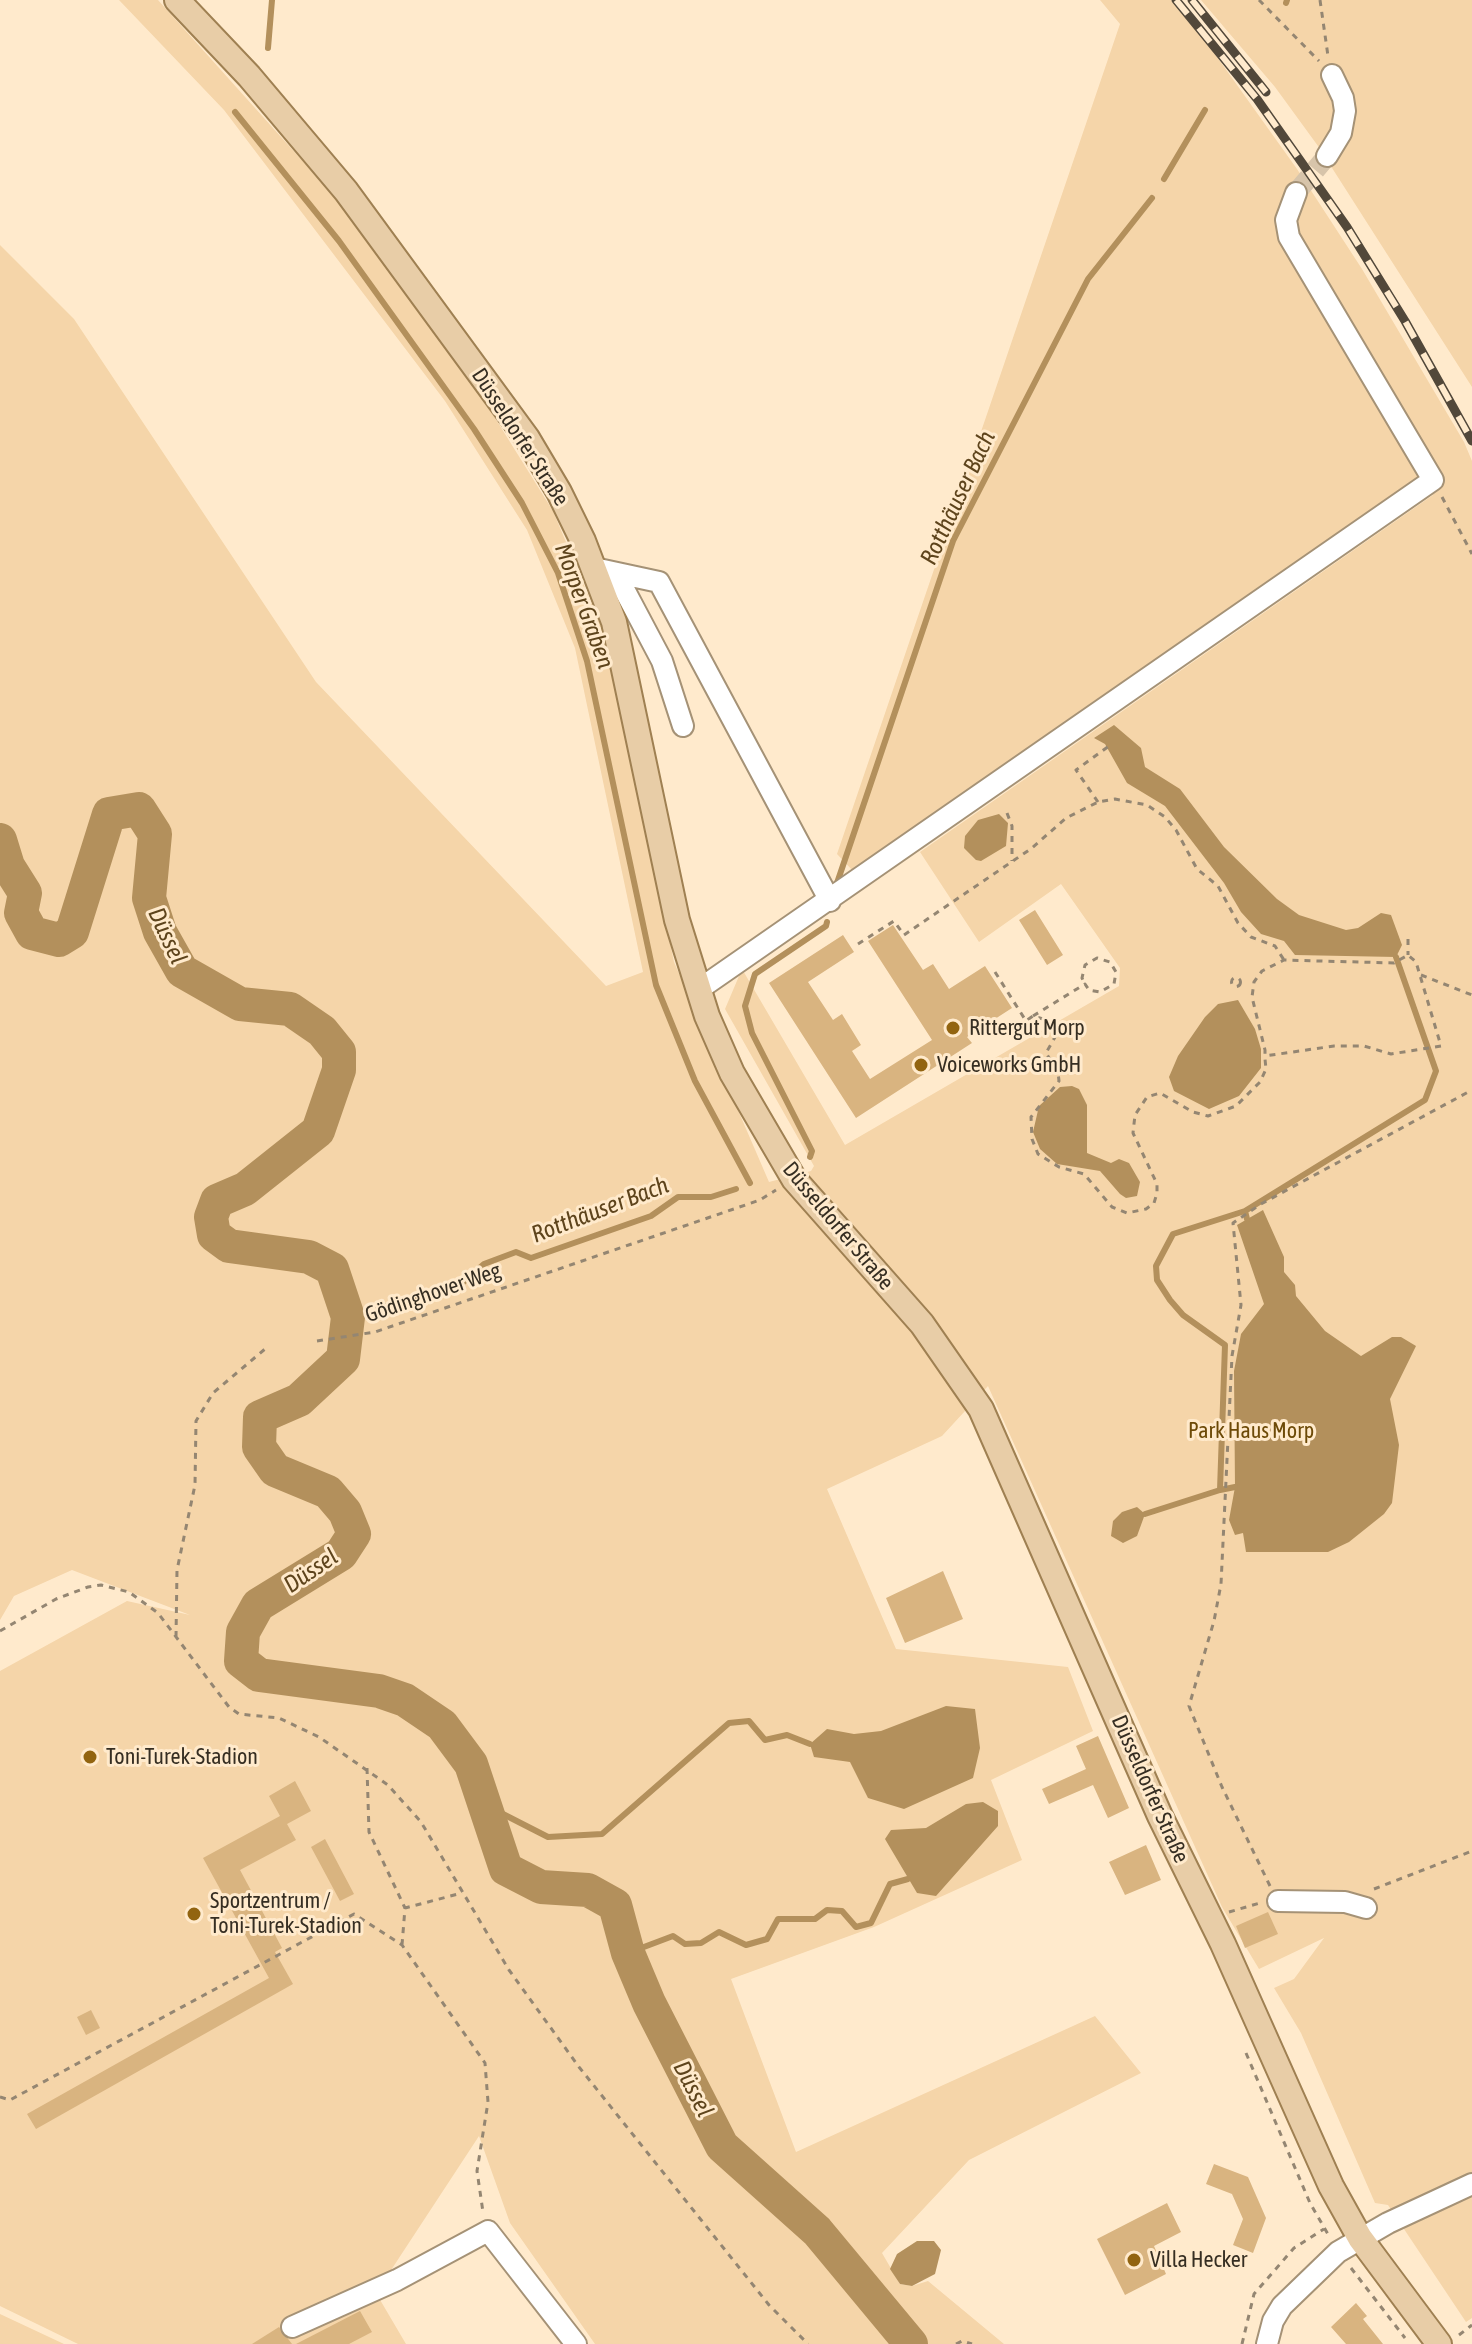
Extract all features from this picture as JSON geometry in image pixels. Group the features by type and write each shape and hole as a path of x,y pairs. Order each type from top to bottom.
{"main road":[{"name":"Düsseldorfer Straße","path":"177,0 283,116 378,234 527,438 605,571 674,907 698,990 732,1073 783,1162 829,1222 922,1324 981,1409 1160,1816 1223,1944 1331,2186 1360,2238 1439,2344"}],"street":[{"path":"1327,156 1341,133 1345,111 1340,88 1332,75"},
{"path":"698,990 1433,480 1289,237 1286,220 1296,193"},
{"path":"605,571 662,661 683,726"},
{"path":"605,571 659,582 830,901"},
{"path":"1268,1902 1345,1902 1366,1908"},
{"path":"1267,2344 1273,2321 1282,2306 1332,2258 1360,2238 1472,2184"},
{"path":"292,2327 397,2280 488,2231 576,2344"}],"path":[{"path":"1259,0 1332,75"},
{"path":"1320,0 1332,75"},
{"path":"1433,480 1472,554"},
{"path":"1098,802 1076,770 1109,746"},
{"path":"858,944 894,921 904,935 1012,861 1066,818 1098,802 1115,799 1136,802 1165,817 1176,830 1197,869 1218,886 1238,923 1251,937 1275,946 1284,960"},
{"path":"1007,813 1012,826 1012,861"},
{"path":"1265,1056 1334,1046 1364,1046 1391,1054 1441,1046 1421,975 1408,955 1408,939"},
{"path":"1033,1016 1052,1028 1055,1037 1046,1053 1059,1077 1054,1090 1040,1102 1031,1117 1034,1145 1045,1160 1084,1174 1112,1207 1127,1213 1146,1209 1154,1203 1157,1193 1157,1184 1133,1133 1135,1115 1150,1094 1160,1093 1200,1115 1228,1111 1253,1093 1266,1069 1253,1007 1253,985 1262,971 1284,960 1394,963 1408,955"},
{"path":"1097,958 1110,962 1116,972 1114,984 1100,992 1089,990 1085,984 1082,978 1085,965 1097,958"},
{"path":"995,972 1026,1021 1085,984"},
{"path":"1421,975 1472,995"},
{"path":"1240,983 1253,985"},
{"path":"1268,1902 1189,1706 1214,1621 1221,1584 1232,1356 1241,1305 1233,1223 1261,1204 1472,1090"},
{"name":"Gödinghover Weg","path":"317,1341 375,1332 760,1200 782,1187"},
{"path":"176,1637 177,1570 195,1485 196,1421 213,1393 265,1349"},
{"path":"0,1631 56,1599 101,1585 140,1599 158,1613 229,1707 239,1714 279,1718 319,1737 367,1768 416,1815 509,1970 620,2121 769,2305 808,2344"},
{"path":"367,1768 369,1832 405,1908 402,1945"},
{"path":"1345,1902 1472,1851"},
{"path":"405,1908 462,1893"},
{"path":"0,2097 10,2100 354,1914 402,1945 485,2063 488,2102 477,2171 488,2231"},
{"path":"1242,2344 1254,2294 1294,2248 1325,2229"},
{"path":"956,2344 962,2341 972,2344"}],"green space":[{"name":"Park Haus Morp","path":"119,0 158,0 352,216 472,381 553,511 606,638 674,962 769,1182 811,1171 814,1166 725,1009 742,969 845,1145 1119,986 1120,968 1061,884 979,942 920,852 1433,495 1419,471 1418,480 853,871 837,854 1120,24 1100,0 1171,0 1202,36 1297,169 1362,269 1464,442 1472,461 1472,2318 1466,2322 1388,2205 1375,2203 1301,2033 1274,1988 1294,1979 1324,1938 1259,1969 1222,1907 988,1386 942,1436 827,1489 896,1649 1068,1667 1093,1731 991,1780 1022,1860 874,1927 731,1979 796,2152 1095,2016 1141,2073 969,2160 882,2253 900,2284 912,2286 928,2281 1004,2344 595,2344 510,2223 479,2136 376,2293 406,2344 78,2344 0,2306 0,1671 127,1601 190,1615 72,1570 14,1596 0,1620 0,245 74,319 316,682 606,986 643,972 575,648 527,530 445,401 224,110"},
{"path":"1201,0 1472,0 1472,387 1318,146 1275,87"},
{"path":"0,2314 64,2344 0,2344"}],"shaded area":[{"path":"1114,725 1141,748 1145,767 1180,789 1224,847 1277,899 1299,915 1346,930 1358,928 1381,913 1391,915 1402,945 1396,957 1295,955 1284,941 1261,934 1241,912 1224,883 1165,806 1127,783 1105,744 1094,738"},
{"path":"999,814 1008,823 1006,846 981,861 976,860 964,848 965,836 978,820"},
{"path":"1238,1000 1255,1029 1261,1049 1261,1068 1239,1096 1209,1109 1174,1091 1169,1077 1178,1056 1205,1017 1218,1004"},
{"path":"1060,1087 1079,1089 1087,1105 1087,1153 1111,1163 1119,1159 1129,1163 1140,1182 1137,1196 1126,1198 1100,1171 1057,1164 1040,1149 1033,1132 1039,1106"},
{"path":"1263,1210 1284,1257 1284,1272 1295,1285 1296,1296 1325,1331 1361,1356 1392,1337 1401,1337 1416,1346 1390,1399 1399,1445 1392,1503 1384,1514 1349,1542 1328,1552 1246,1552 1243,1533 1235,1535 1229,1520 1235,1487 1234,1371 1241,1334 1264,1304 1237,1225"},
{"path":"1137,1507 1145,1514 1137,1536 1123,1543 1111,1536 1113,1521 1122,1512"},
{"path":"946,1706 975,1709 980,1748 973,1778 904,1809 868,1798 850,1762 814,1757 810,1744 827,1729 854,1734 881,1731"},
{"path":"983,1802 998,1811 998,1826 936,1896 917,1893 885,1839 891,1830 926,1828 966,1804"},
{"path":"917,2241 934,2241 941,2250 935,2274 912,2286 900,2284 890,2269 897,2254"}],"building":[{"path":"1035,910 1063,955 1047,965 1019,920"},
{"name":"Rittergut Morp","path":"893,925 923,970 933,964 949,989 985,966 1012,1008 967,1037 972,1043 856,1118 769,983 843,935 854,952 808,982 833,1020 842,1014 861,1045 852,1051 870,1079 932,1040 868,941"},
{"path":"943,1571 963,1619 905,1643 886,1598"},
{"path":"1098,1736 1129,1808 1108,1818 1093,1785 1049,1804 1042,1789 1086,1769 1076,1746"},
{"path":"295,1781 311,1811 287,1824 296,1840 240,1870 282,1948 275,1952 293,1984 36,2129 27,2114 269,1978 203,1858 280,1816 269,1796"},
{"path":"325,1839 354,1894 340,1901 311,1847"},
{"path":"1146,1845 1161,1880 1125,1895 1109,1862"},
{"path":"1268,1912 1278,1934 1245,1948 1236,1926"},
{"path":"91,2010 100,2028 86,2035 77,2017"},
{"path":"1214,2164 1248,2177 1266,2218 1253,2253 1233,2245 1243,2219 1232,2194 1206,2184"},
{"name":"Villa Hecker","path":"1167,2203 1181,2232 1154,2246 1166,2274 1125,2295 1097,2239"},
{"path":"1356,2303 1367,2316 1363,2319 1383,2344 1346,2344 1331,2327"},
{"path":"360,2311 372,2332 349,2344 296,2344"},
{"path":"279,2327 292,2344 252,2344"}],"waterway":[{"name":"Morper Graben","path":"268,48 272,0"},
{"name":"Rotthäuser Bach","path":"1164,179 1205,110"},
{"name":"Morper Graben","path":"235,112 339,241 474,429 522,503 558,573 587,661 656,985 695,1081 750,1183"},
{"name":"Rotthäuser Bach","path":"836,886 953,541 1088,279 1152,198"},
{"name":"Düssel","path":"0,840 8,866 25,893 21,913 32,933 59,940 72,932 109,814 139,809 155,834 149,898 160,932 182,971 240,1004 290,1009 322,1031 339,1052 339,1070 318,1131 245,1189 217,1201 211,1217 214,1235 229,1246 309,1257 332,1269 348,1317 343,1359 299,1400 260,1417 259,1447 275,1470 328,1492 345,1512 354,1534 341,1554 258,1605 243,1632 241,1661 259,1675 379,1691 405,1700 442,1725 471,1764 506,1869 541,1887 588,1890 615,1905 628,1953 649,2003 722,2146 817,2231 911,2344"},
{"name":"Rotthäuser Bach","path":"810,1157 812,1151 752,1033 745,1006 755,974 826,926 827,922"},
{"path":"1247,1219 1245,1211 1425,1100 1436,1071 1396,957"},
{"name":"Rotthäuser Bach","path":"348,1317 460,1285 484,1264 516,1252 531,1258 651,1216 678,1197 711,1197 736,1189"},
{"path":"1145,1514 1220,1490 1225,1345 1183,1315 1157,1280 1156,1266 1173,1234 1245,1211"},
{"path":"1220,1490 1235,1487"},
{"path":"484,1813 501,1813 548,1837 602,1834 729,1723 749,1721 765,1740 787,1735 810,1744"},
{"path":"628,1953 673,1936 685,1944 701,1943 719,1932 746,1945 767,1939 778,1919 815,1919 827,1910 842,1911 856,1927 871,1923 890,1884 908,1879"}],"tunnel":[{"path":"1296,193 1327,156"}],"railway":[{"path":"1176,0 1257,99 1347,227 1405,321 1472,441"},
{"path":"1192,0 1266,92"}],"place":[{"name":"Rittergut Morp","path":"953,1028"},
{"name":"Voiceworks GmbH","path":"921,1065"},
{"name":"Toni-Turek-Stadion","path":"90,1757"},
{"name":"Sportzentrum / Toni-Turek-Stadion","path":"194,1914"},
{"name":"Villa Hecker","path":"1134,2260"}]}
